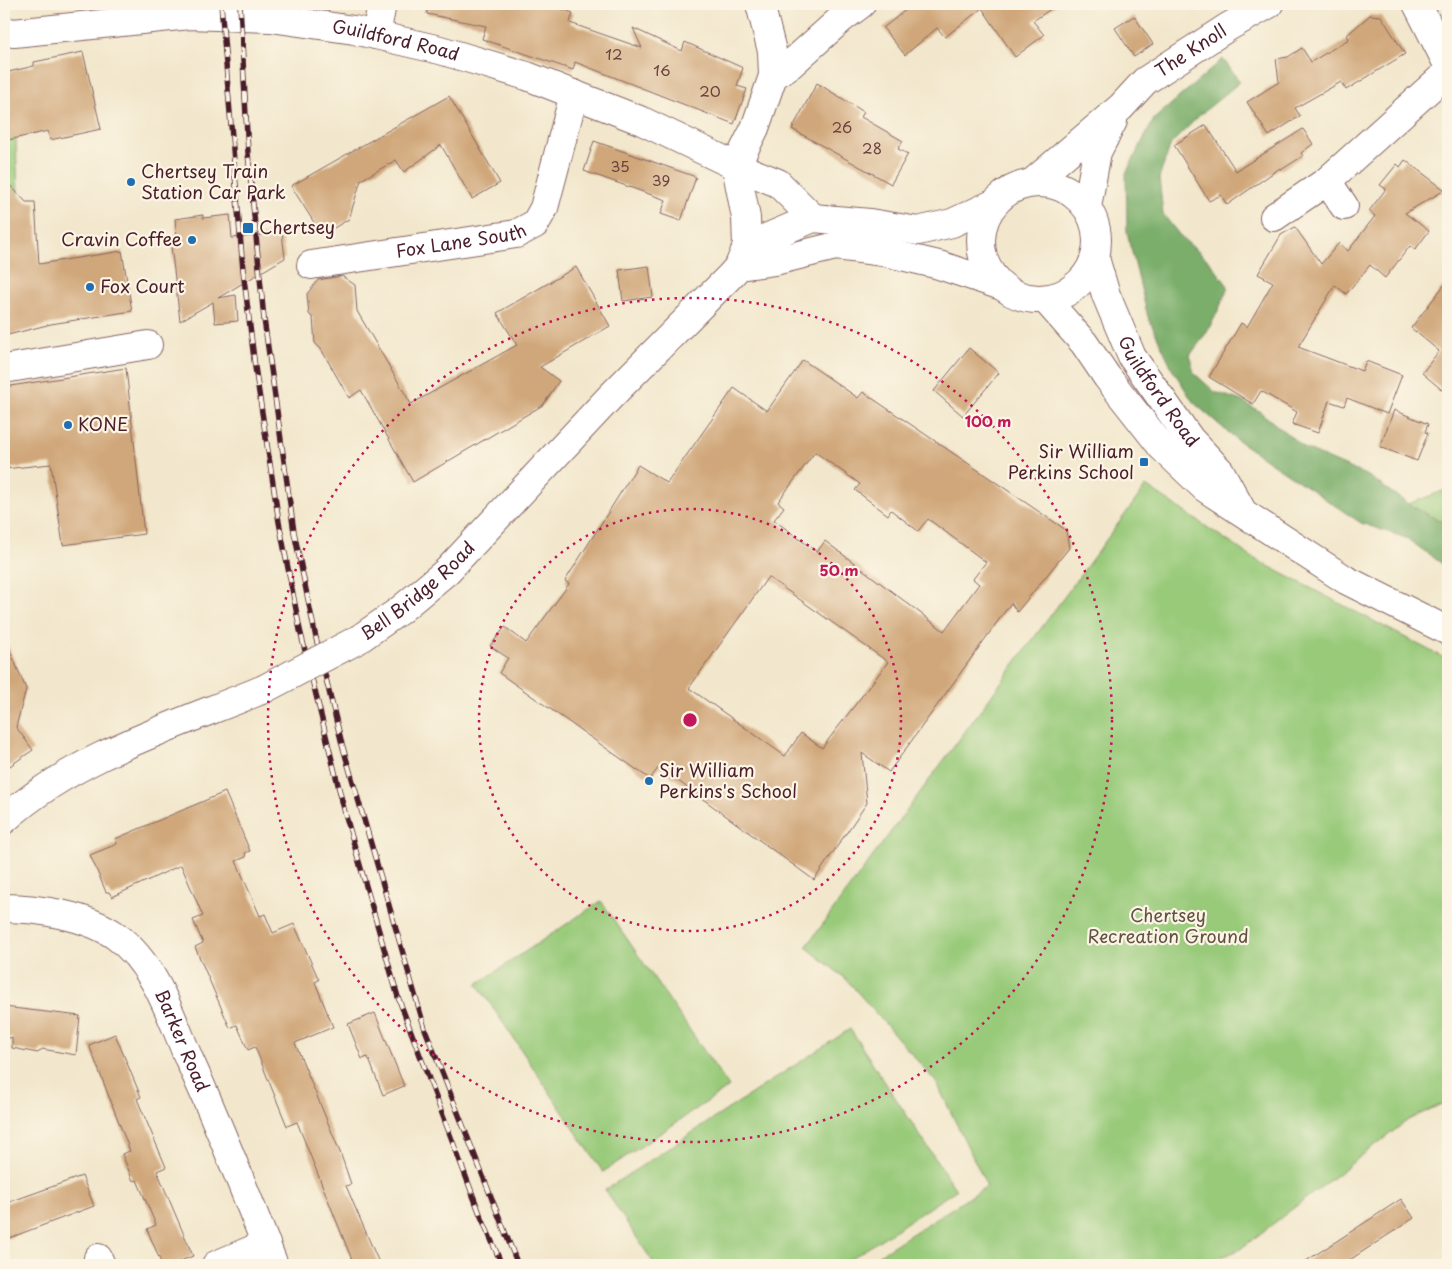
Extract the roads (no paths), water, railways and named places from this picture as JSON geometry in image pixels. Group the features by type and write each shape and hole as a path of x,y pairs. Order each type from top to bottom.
{"street":[{"path":"376,35 382,4"},
{"path":"760,4 772,51 772,76 755,128 736,166 746,218 743,256 775,261 836,246 884,252 939,265 1002,286 1015,294 1045,299 1062,295 1076,286 1088,273 1095,258 1098,240 1095,223 1087,207 1076,196 1063,188 1048,183 1033,182 1018,186 1004,193 993,204 984,219 980,238 982,256 990,272 1002,286"},
{"path":"772,76 792,64 841,19 861,4"},
{"name":"The Knoll","path":"1033,182 1121,107 1145,81 1172,62 1269,4"},
{"path":"1417,4 1448,65"},
{"name":"Guildford Road","path":"4,31 14,33 190,15 271,18 376,35 440,50 527,76 642,121 736,166 778,182 813,218"},
{"path":"1274,217 1327,181 1448,72"},
{"name":"Fox Lane South","path":"311,265 516,234 535,224 544,208 574,94"},
{"name":"The Knoll","path":"1087,207 1097,152 1121,107"},
{"path":"1327,181 1344,206"},
{"path":"813,218 870,223 918,231 952,223 993,204"},
{"name":"Bell Bridge Road","path":"9,813 115,749 264,689 359,639 399,611 447,571 743,256 813,218"},
{"name":"Guildford Road","path":"1095,258 1106,295 1132,357 1190,439 1220,471 1244,513"},
{"name":"Guildford Road","path":"1045,299 1084,343 1107,377 1162,447 1204,488 1346,580 1448,631"},
{"path":"4,369 148,344"},
{"path":"4,830 9,813"},
{"name":"Barker Road","path":"4,908 27,908 81,920 116,936 144,963 166,1005 221,1130 270,1254"},
{"path":"216,1265 270,1254"}],"railway":[{"path":"221,4 243,270 255,367 279,522 300,630 345,813 398,997 480,1214 502,1265"},
{"path":"240,4 248,153 264,319 294,532 316,638 342,744 425,1029 518,1265"}],"place":[{"name":"Chertsey Train Station Car Park","path":"131,182"},
{"name":"Chertsey","path":"248,228"},
{"name":"Cravin Coffee","path":"192,240"},
{"name":"Fox Court","path":"90,287"},
{"name":"KONE","path":"68,425"},
{"name":"Sir William Perkins School","path":"1144,462"},
{"name":"Sir William Perkins's School","path":"649,781"}],"park label":[{"name":"Chertsey Recreation Ground","path":"1168,926"}]}
